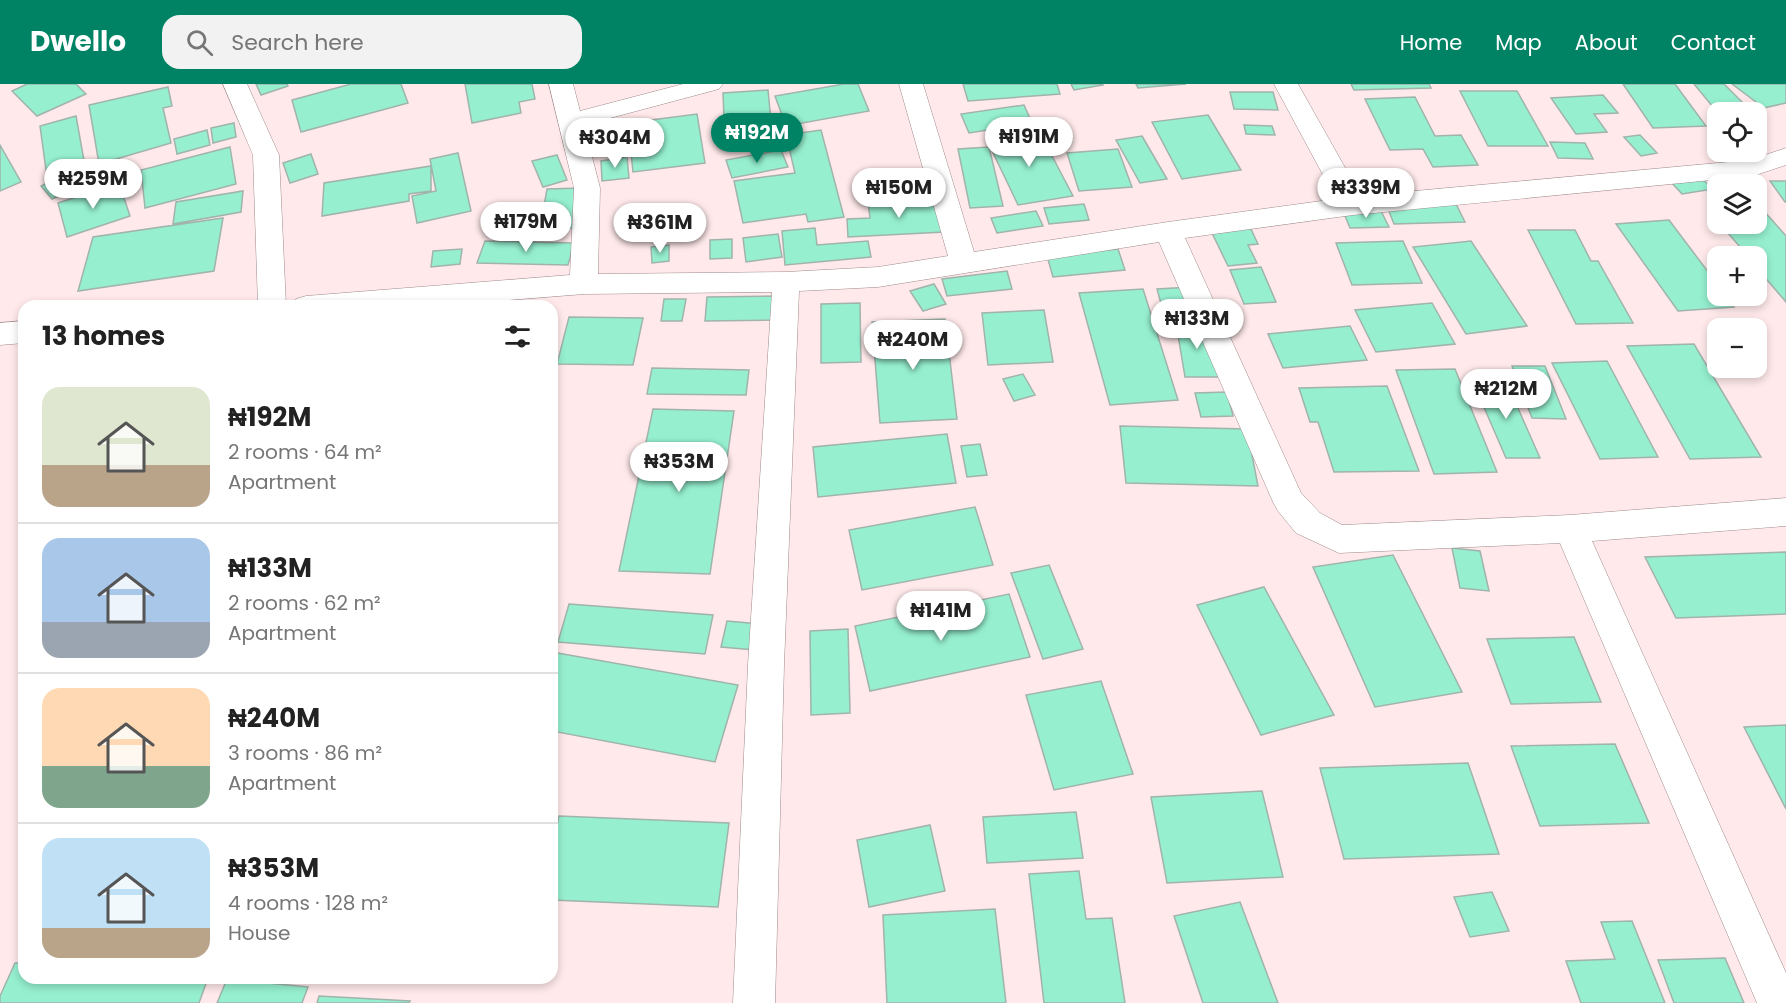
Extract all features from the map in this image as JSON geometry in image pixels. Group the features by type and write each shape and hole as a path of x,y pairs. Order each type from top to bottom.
{"street":[{"path":"235,84 266,155 272,300"},
{"path":"561,84 587,188 584,284"},
{"path":"570,121 711,84"},
{"path":"911,84 963,265"},
{"path":"1286,84 1353,206"},
{"path":"382,300 584,284 786,282 878,277 1168,231 1353,206 1753,168 1786,156"},
{"path":"1168,231 1289,502 1308,523 1339,539 1570,529 1786,512"},
{"path":"754,1003 766,665 786,282"},
{"path":"0,334 18,332"},
{"path":"1570,529 1778,1003"}],"building":[{"path":"27,84 76,84 86,94 37,116 12,91"},
{"path":"256,84 287,84 288,86 261,95"},
{"path":"351,84 401,84 408,103 301,132 292,100"},
{"path":"465,84 532,84 535,99 519,102 521,113 472,123"},
{"path":"844,84 858,84 869,111 786,126 775,96"},
{"path":"963,84 1057,84 1060,94 968,101"},
{"path":"1071,84 1102,84 1103,85 1074,90"},
{"path":"1136,84 1186,84 1138,88"},
{"path":"1351,84 1429,84 1431,88 1354,90"},
{"path":"1623,84 1675,84 1706,126 1653,128"},
{"path":"1694,84 1724,84 1742,102 1709,102"},
{"path":"1732,84 1786,84 1786,103 1767,107 1767,102 1756,102"},
{"path":"168,87 172,106 163,108 171,143 99,164 89,105"},
{"path":"768,90 773,142 725,145 723,93"},
{"path":"1460,91 1517,91 1548,146 1488,146"},
{"path":"1230,92 1273,92 1278,110 1234,109"},
{"path":"1603,95 1618,113 1594,114 1607,132 1576,134 1551,98"},
{"path":"1415,97 1435,136 1461,135 1478,165 1433,167 1423,149 1390,150 1365,99"},
{"path":"1024,105 1032,123 969,133 961,114"},
{"path":"697,114 705,163 633,172 628,123"},
{"path":"1208,115 1241,170 1182,179 1152,122"},
{"path":"76,116 85,166 47,177 40,126"},
{"path":"234,123 236,137 213,143 211,128"},
{"path":"1244,125 1272,126 1275,135 1246,134"},
{"path":"207,130 210,145 177,154 174,139"},
{"path":"821,130 844,217 808,222 806,214 743,223 734,181 795,173 786,135"},
{"path":"1039,131 1073,196 1018,205 987,140"},
{"path":"1640,135 1657,153 1641,156 1624,137"},
{"path":"1142,136 1167,179 1140,183 1116,140"},
{"path":"1550,142 1585,143 1593,159 1558,158"},
{"path":"0,145 21,182 0,191"},
{"path":"230,147 236,184 145,208 141,170"},
{"path":"989,147 1003,206 970,208 958,149"},
{"path":"1118,149 1132,187 1079,191 1067,153"},
{"path":"781,150 788,167 732,178 726,160"},
{"path":"458,153 471,211 417,223 412,196 436,191 430,159"},
{"path":"311,154 318,174 290,183 283,163"},
{"path":"557,155 567,180 543,187 532,161"},
{"path":"627,157 629,178 602,181 601,161"},
{"path":"431,166 431,191 409,194 409,201 322,216 324,183"},
{"path":"69,173 81,186 52,199 41,186"},
{"path":"1701,178 1707,184 1707,190 1682,194 1671,182"},
{"path":"1770,181 1786,181 1786,202 1785,202"},
{"path":"119,183 130,216 67,237 58,203"},
{"path":"580,188 573,228 525,229 528,213 543,212 547,189"},
{"path":"243,191 241,212 173,224 176,202"},
{"path":"939,198 944,232 848,237 847,219 870,218 868,202"},
{"path":"1455,202 1465,222 1394,224 1386,204"},
{"path":"1084,204 1089,220 1049,224 1044,208"},
{"path":"1380,209 1389,227 1350,228 1343,211"},
{"path":"1036,211 1043,226 997,233 991,218"},
{"path":"1767,215 1786,236 1786,302 1767,280 1767,246 1739,246 1729,234 1767,234"},
{"path":"223,218 214,271 78,291 93,237"},
{"path":"1669,220 1707,270 1707,306 1734,307 1678,311 1616,224"},
{"path":"1250,227 1258,244 1248,245 1257,263 1228,266 1211,231"},
{"path":"815,228 817,245 868,241 871,257 785,265 782,231"},
{"path":"1528,230 1575,230 1591,261 1598,261 1633,323 1576,324"},
{"path":"778,234 782,257 746,262 743,238"},
{"path":"732,239 732,258 710,259 710,240"},
{"path":"485,241 574,243 568,265 477,263"},
{"path":"1403,241 1422,283 1352,285 1336,243"},
{"path":"1471,241 1527,326 1466,334 1413,247"},
{"path":"669,245 669,261 652,263 651,247"},
{"path":"462,249 460,264 431,267 433,251"},
{"path":"1118,249 1125,270 1053,277 1047,256"},
{"path":"1261,267 1276,302 1244,304 1230,270"},
{"path":"1007,271 1012,289 947,296 942,279"},
{"path":"934,284 946,304 923,311 910,291"},
{"path":"1191,287 1200,317 1165,318 1157,289"},
{"path":"1143,289 1178,400 1110,405 1079,293"},
{"path":"777,296 776,320 705,321 707,297"},
{"path":"664,299 686,299 682,321 661,321"},
{"path":"860,303 861,362 821,363 821,304"},
{"path":"1432,303 1455,344 1376,352 1355,310"},
{"path":"1044,310 1053,362 988,365 982,313"},
{"path":"569,317 643,318 633,365 558,364"},
{"path":"945,319 957,419 880,423 872,322"},
{"path":"1176,323 1209,323 1219,377 1185,377"},
{"path":"1350,326 1367,360 1283,368 1268,334"},
{"path":"1694,344 1707,366 1707,378 1714,378 1761,457 1690,459 1627,346"},
{"path":"1607,361 1658,457 1600,459 1552,363"},
{"path":"1512,366 1545,366 1566,419 1532,418"},
{"path":"652,368 749,370 746,395 647,394"},
{"path":"1455,369 1497,472 1434,474 1396,370"},
{"path":"1023,374 1035,395 1014,401 1003,379"},
{"path":"1506,381 1540,458 1506,458 1473,382"},
{"path":"1387,386 1419,471 1334,472 1318,422 1310,422 1299,388"},
{"path":"1227,392 1233,416 1201,417 1195,393"},
{"path":"653,409 734,411 710,574 619,571"},
{"path":"1120,426 1247,429 1258,486 1126,483"},
{"path":"947,434 956,483 818,497 813,447"},
{"path":"980,444 987,475 967,477 961,446"},
{"path":"975,507 993,565 862,590 849,530"},
{"path":"1452,548 1480,551 1489,591 1460,588"},
{"path":"1786,552 1786,614 1676,618 1645,557"},
{"path":"1393,555 1462,692 1375,707 1313,567"},
{"path":"1049,565 1083,649 1043,659 1011,573"},
{"path":"1264,587 1334,715 1261,735 1197,605"},
{"path":"1009,594 1030,657 870,691 855,626"},
{"path":"569,604 713,615 705,654 558,642"},
{"path":"727,621 760,624 755,650 721,647"},
{"path":"848,629 850,713 811,715 810,631"},
{"path":"1574,637 1601,702 1511,704 1487,639"},
{"path":"558,653 738,685 715,762 558,732"},
{"path":"1101,681 1133,774 1054,790 1026,695"},
{"path":"1786,725 1786,809 1744,727"},
{"path":"1615,744 1649,823 1540,826 1511,746"},
{"path":"1468,763 1499,854 1344,859 1320,768"},
{"path":"1262,791 1283,877 1167,883 1151,797"},
{"path":"1076,812 1083,858 987,863 983,817"},
{"path":"559,816 729,823 718,907 558,900"},
{"path":"930,825 945,891 869,907 857,840"},
{"path":"1079,871 1086,919 1112,918 1125,1003 1044,1003 1029,874"},
{"path":"1492,892 1509,931 1470,937 1454,897"},
{"path":"1240,902 1278,1003 1203,1003 1174,916"},
{"path":"995,909 1006,1003 887,1003 883,915"},
{"path":"1632,921 1665,1003 1581,1003 1566,961 1615,959 1601,922"},
{"path":"1725,958 1744,1003 1674,1003 1658,960"},
{"path":"15,963 18,963 18,984 206,984 199,1003 0,1003 0,996"},
{"path":"225,984 278,984 308,987 302,1003 217,1003"},
{"path":"319,996 410,1001 409,1003 317,1003"}]}
